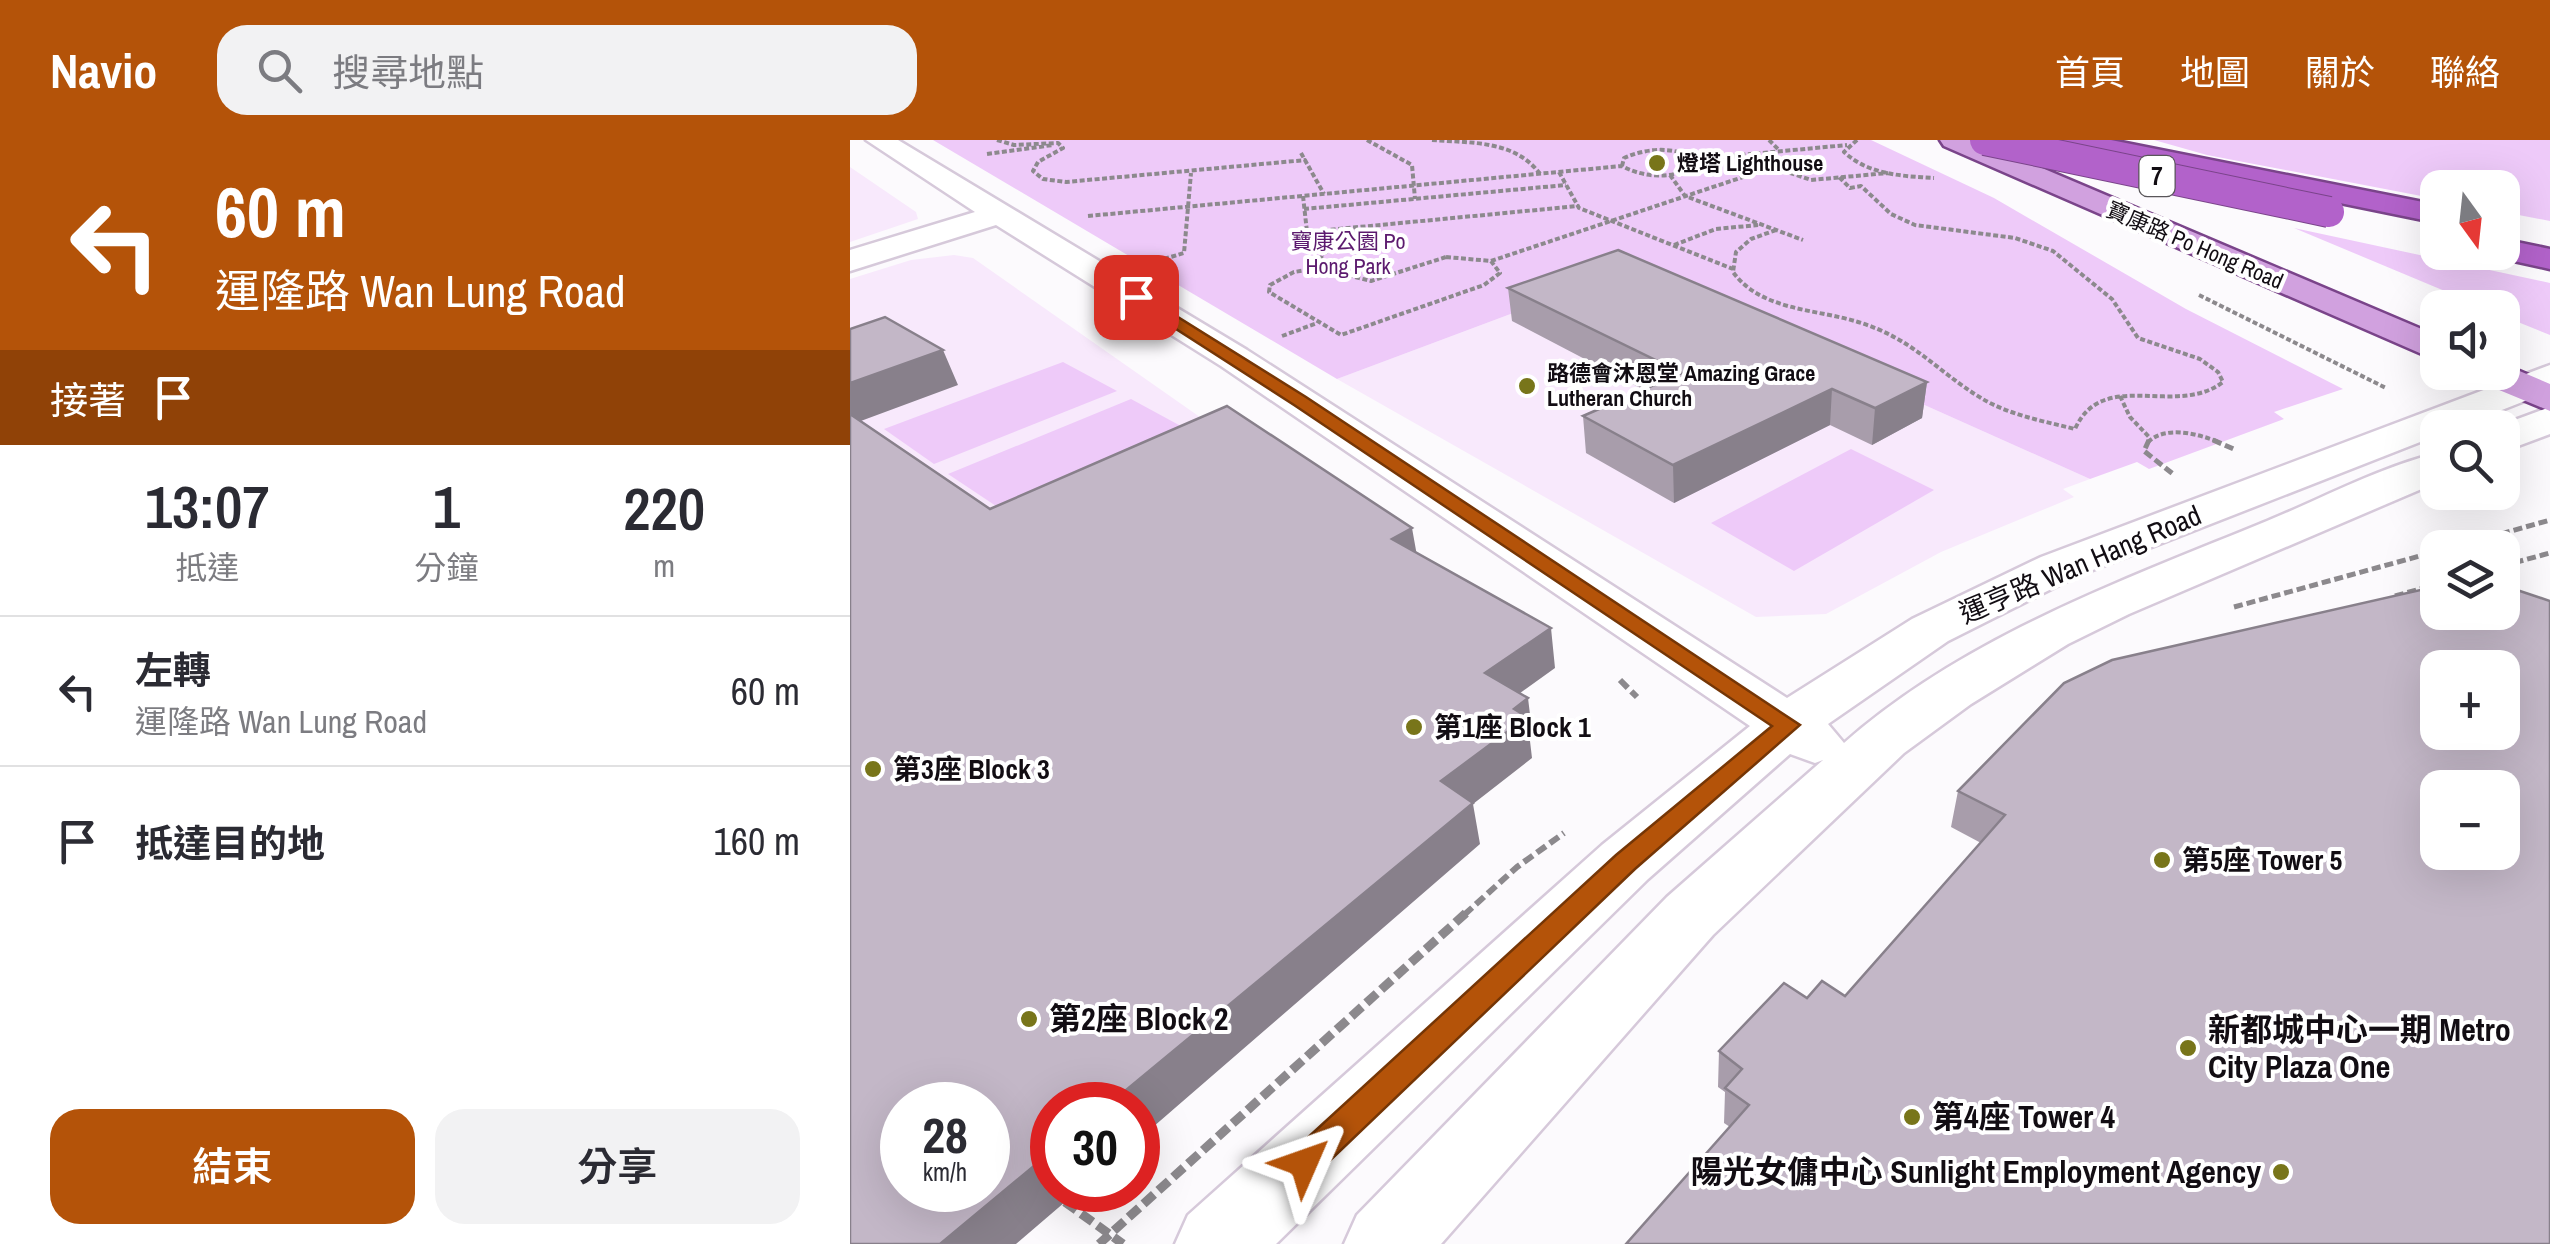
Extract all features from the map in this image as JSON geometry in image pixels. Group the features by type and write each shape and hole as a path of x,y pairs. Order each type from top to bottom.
{"highway":[{"name":"7","path":"1985,140 2420,231"},
{"name":"7","path":"2070,140 2420,210"},
{"path":"2520,231 2550,237"},
{"path":"2520,253 2550,259"}],"main road":[{"name":"寶康路 Po Hong Road","path":"1953,140 2420,342"},
{"name":"寶康路 Po Hong Road","path":"2012,140 2420,309"}],"street":[{"path":"879,140 1234,358 1851,766"},
{"path":"850,261 1001,214"},
{"path":"2520,410 2535,386"},
{"name":"運亨路 Wan Hang Road","path":"1217,1244 1625,862 1788,725 1866,669 2010,589 2535,386"},
{"name":"運亨路 Wan Hang Road","path":"1386,1244 1690,916 1851,766 1940,699 2050,633 2111,603 2420,474"}],"path":[{"path":"997,140 1014,144 1058,143"},
{"path":"1367,140 1412,165 1410,186 1414,199"},
{"path":"1432,140 1519,151 1534,161 1540,174"},
{"path":"1769,140 1781,152"},
{"path":"1856,140 1844,152 1852,160 1888,173"},
{"path":"981,153 1014,153 1058,143"},
{"path":"1058,143 1060,151 1034,167 1036,175 1066,182 1306,160"},
{"path":"1622,166 1624,158 1651,150 1674,151 1698,159 1848,146"},
{"path":"1301,153 1324,194"},
{"path":"1082,216 1622,166 1634,173 1670,175 1697,167 1698,159"},
{"path":"1492,261 1500,273 1484,285 1341,336 1269,292 1278,278 1318,268 1342,268 1371,281 1446,257 1492,261 1773,167 1812,180 1888,173 1933,178"},
{"path":"1559,172 1578,206"},
{"path":"1145,264 1184,253 1191,173"},
{"path":"1670,175 1685,196 1803,240"},
{"path":"1304,196 1307,232 1578,206 1733,269 1744,286 1762,297 1898,337 1940,363 1983,399 2024,417 2074,429 2083,412 2120,396 2209,394 2224,382 2213,366 2201,360 2142,341 2130,331 2115,302 2053,251 2007,236 1910,223 1891,214 1861,186 1850,188 1838,178"},
{"path":"1304,210 1566,185"},
{"path":"1673,245 1716,229 1762,224"},
{"path":"1318,268 1322,254 1359,237 1365,226"},
{"path":"1733,269 1736,252 1747,242 1776,230"},
{"path":"1272,339 1318,323"},
{"path":"2120,396 2130,417 2150,438"},
{"path":"2174,475 2144,451 2150,438 2161,433 2191,433 2238,452"},
{"path":"2515,530 2550,520"},
{"path":"2520,561 2550,553"},
{"path":"2227,609 2420,556"},
{"path":"2381,600 2420,589"},
{"path":"1099,1244 1517,867 1570,828"},
{"path":"1079,1212 1123,1244"}],"shaded area":[{"path":"850,167 916,212 918,219 850,242"},
{"path":"954,255 973,258 1237,443 850,620 850,279 911,260"},
{"path":"1625,271 2090,479 2063,489 2074,497 1941,552 1826,614 1756,617 1337,379"}],"green space":[{"name":"寶康公園 Po Hong Park","path":"933,140 1871,140 1994,198 2186,309 2343,389 2274,412 2284,419 2149,469 2137,462 2090,479 1625,271 1337,379"},
{"path":"2154,140 2550,140 2550,221 2520,215 2520,170 2420,170 2420,196 2207,155"},
{"path":"2294,228 2420,255 2420,270 2489,270 2550,283 2550,335 2520,323 2520,290 2442,290"},
{"path":"1063,362 1117,391 934,464 884,429"},
{"path":"1131,399 1190,431 1005,512 948,474"},
{"path":"1851,449 1934,490 1794,571 1711,523"}],"building":[{"path":"1618,250 1927,382 1875,408 1832,389 1673,465 1583,416 1682,373 1508,288"},
{"path":"885,317 943,350 850,383 850,329"},
{"path":"1227,406 1412,528 1392,539 1551,628 1485,673 1528,698 1514,709 1527,717 1441,781 1473,803 1136,1082 1030,1082 1030,1169 1010,1186 1010,1082 880,1082 880,1212 979,1212 940,1244 850,1244 850,414 990,509"},
{"name":"新都城中心一期 Metro City Plaza One","path":"2420,590 2420,630 2520,630 2520,591 2550,601 2550,1244 1626,1244 1749,1105 1725,1088 1742,1069 1719,1051 1784,983 1807,998 1822,981 1845,996 2005,815 1958,791 2064,683 2112,660"}],"place":[{"name":"燈塔 Lighthouse","path":"1657,163"},
{"name":"路德會沐恩堂 Amazing Grace Lutheran Church","path":"1527,386"},
{"name":"第1座 Block 1","path":"1414,727"},
{"name":"第3座 Block 3","path":"873,769"},
{"name":"第5座 Tower 5","path":"2162,860"},
{"name":"第2座 Block 2","path":"1029,1019"},
{"name":"新都城中心一期 Metro City Plaza One","path":"2188,1048"},
{"name":"第4座 Tower 4","path":"1912,1117"},
{"name":"陽光女傭中心 Sunlight Employment Agency","path":"2281,1172"}],"route":[{"path":"1136,297 1300,401 1788,725 1625,862 1304,1163"}]}
